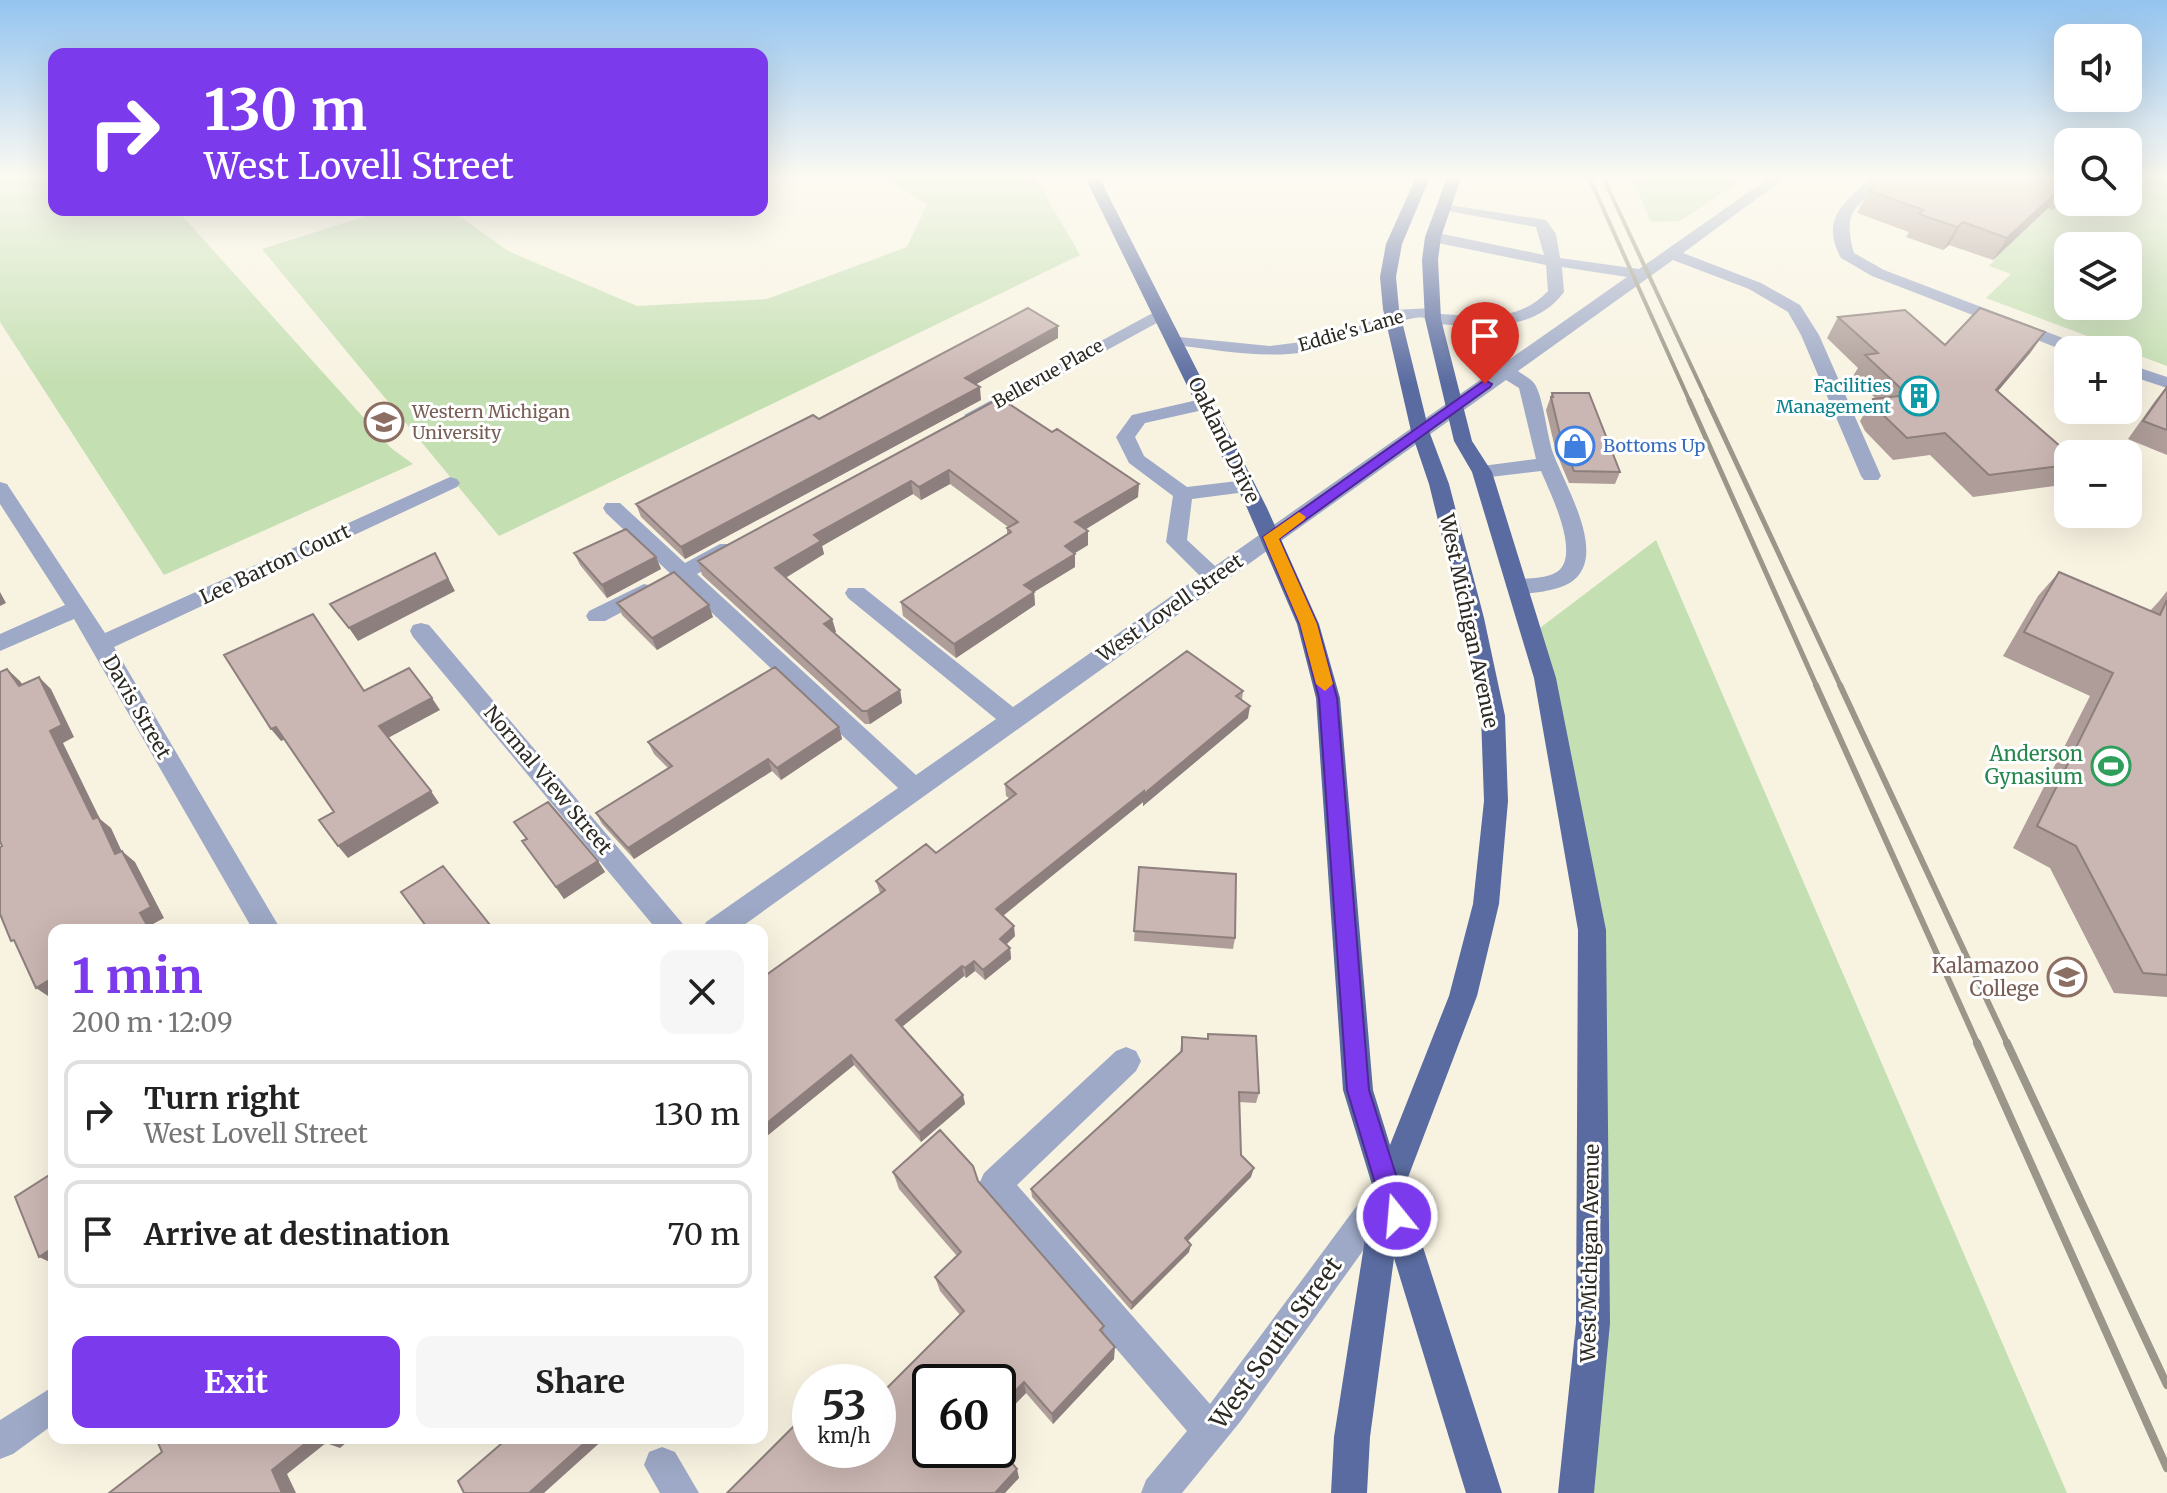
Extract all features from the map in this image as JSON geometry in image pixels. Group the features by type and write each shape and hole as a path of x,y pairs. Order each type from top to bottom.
{"main road":[{"name":"Oakland Drive","path":"1126,245 1271,537 1308,624 1328,698 1358,1090 1484,1493"},
{"name":"West Michigan Avenue","path":"1349,1493 1352,1437 1388,1190 1463,996 1486,904 1496,801 1493,716 1439,484 1420,431 1393,315 1388,277 1394,245"},
{"name":"West Michigan Avenue","path":"1432,245 1432,316 1463,441 1482,472 1545,678 1592,930 1593,1323 1576,1493"}],"street":[{"path":"1471,245 1551,261 1642,274"},
{"path":"1522,357 1503,335 1556,292 1549,245"},
{"name":"West Lovell Street","path":"724,924 1682,245"},
{"path":"1844,245 1847,255 1878,273 2054,341"},
{"path":"1670,253 1755,286 1794,309 1810,335 1871,476"},
{"path":"1556,292 1593,308"},
{"name":"Bellevue Place","path":"956,424 1160,314"},
{"name":"Eddie's Lane","path":"1175,340 1270,351 1311,346 1368,329 1393,315 1432,316 1503,335"},
{"path":"1504,370 1527,386 1539,442 1578,546 1576,566 1555,581 1517,586"},
{"path":"2142,374 2167,383"},
{"path":"1206,404 1139,419 1125,437 1136,459 1183,494 1246,486"},
{"path":"1482,472 1548,464"},
{"name":"Lee Barton Court","path":"101,644 450,483"},
{"name":"Davis Street","path":"0,488 101,644 264,924"},
{"path":"1183,494 1176,542 1214,577"},
{"path":"613,508 914,788"},
{"path":"597,616 738,543"},
{"path":"856,593 1012,719"},
{"path":"0,643 76,609"},
{"name":"Normal View Street","path":"421,631 669,924"},
{"path":"1126,1061 995,1184 1210,1431"},
{"name":"West South Street","path":"1159,1493 1210,1431 1388,1190"},
{"path":"0,1441 48,1407"}],"green space":[{"path":"0,245 208,245 391,448 413,464 164,575 0,322"},
{"path":"276,245 499,245 637,306 767,299 907,247 1074,245 1080,255 499,536 262,249"},
{"path":"2008,245 2054,245 2054,320 2142,320 2142,245 2167,245 2167,366 2142,357 2142,336 2087,336 1986,298 2011,274 1989,266"},
{"path":"1656,540 2067,1493 1576,1493 1592,930 1532,634"}],"building":[{"path":"1028,308 1058,326 965,378 980,387 681,547 636,504 813,415 819,419"},
{"path":"1980,308 2045,332 1996,390 2054,441 2054,467 1989,475 1945,433 1907,438 1878,410 1873,399 1908,395 1865,355 1878,353 1838,317 1905,310 1945,345"},
{"path":"2167,387 2167,430 2143,421"},
{"path":"1552,393 1589,393 1620,472 1574,471 1561,439"},
{"path":"1000,398 1052,432 1057,429 1139,484 1075,522 1088,531 1065,546 1075,554 1024,585 1034,592 954,644 901,602 1011,532 1007,528 1018,522 949,470 919,487 911,481 814,535 821,541 775,568 832,619 824,624 900,690 867,711 862,711 698,561"},
{"path":"626,529 656,557 602,585 574,553"},
{"path":"435,553 448,579 349,628 330,604"},
{"path":"674,572 709,605 652,638 617,603"},
{"name":"Anderson Gynasium","path":"2059,572 2160,615 2167,600 2167,975 2143,973 2076,846 2037,826 2113,673 2024,632"},
{"path":"313,614 364,691 409,668 432,698 379,726 431,791 338,846 319,820 334,812 276,727 271,729 224,655"},
{"path":"1187,651 1243,691 1236,696 1250,706 1144,794 1144,791 996,909 1014,926 1000,939 1010,948 983,970 974,961 965,968 962,966 896,1020 963,1095 919,1133 851,1055 768,1122 768,974 885,890 876,881 926,844 936,853 1016,794 1005,784"},
{"path":"775,667 839,727 777,768 768,759 628,848 596,813 672,766 648,742"},
{"path":"7,669 19,686 39,677 62,725 50,731 93,819 98,817 115,854 122,851 151,907 140,913 146,924 48,924 48,981 36,988 0,914 0,672"},
{"path":"548,802 598,861 556,887 522,841 527,839 514,822"},
{"path":"443,866 489,924 425,924 401,892"},
{"path":"1139,867 1236,874 1235,938 1134,931"},
{"path":"1208,1034 1256,1036 1259,1093 1239,1092 1241,1155 1254,1168 1185,1238 1191,1245 1132,1303 1031,1189 1182,1051 1182,1037 1208,1039"},
{"path":"940,1130 973,1166 978,1181 1104,1326 1100,1330 1115,1347 1052,1414 1024,1382 1016,1390 1016,1364 912,1364 912,1468 1016,1468 1017,1469 995,1493 727,1493 792,1428 792,1468 896,1468 896,1379 964,1311 935,1277 961,1252 893,1172"},
{"path":"48,1176 48,1251 39,1257 15,1197"},
{"path":"158,1444 304,1444 272,1470 282,1493 109,1493 162,1452"},
{"path":"501,1444 583,1444 529,1493 464,1493 458,1481"}],"railway":[{"path":"1619,245 1690,402"},
{"path":"1635,245 1708,402"},
{"path":"1689,400 1817,687"},
{"path":"1707,400 1841,687"},
{"path":"1816,685 1978,1045"},
{"path":"1840,685 2008,1045"},
{"path":"1977,1043 2167,1468"},
{"path":"2007,1043 2167,1385"}],"slow traffic":[{"path":"1299,517 1271,537 1308,624 1325,684"}],"place":[{"name":"Facilities Management","path":"1919,396"},
{"name":"Western Michigan University","path":"384,422"},
{"name":"Bottoms Up","path":"1575,446"},
{"name":"Anderson Gynasium","path":"2111,766"},
{"name":"Kalamazoo College","path":"2067,977"}],"route":[{"path":"1397,1216 1358,1090 1328,698 1308,624 1271,537 1485,384"}]}
